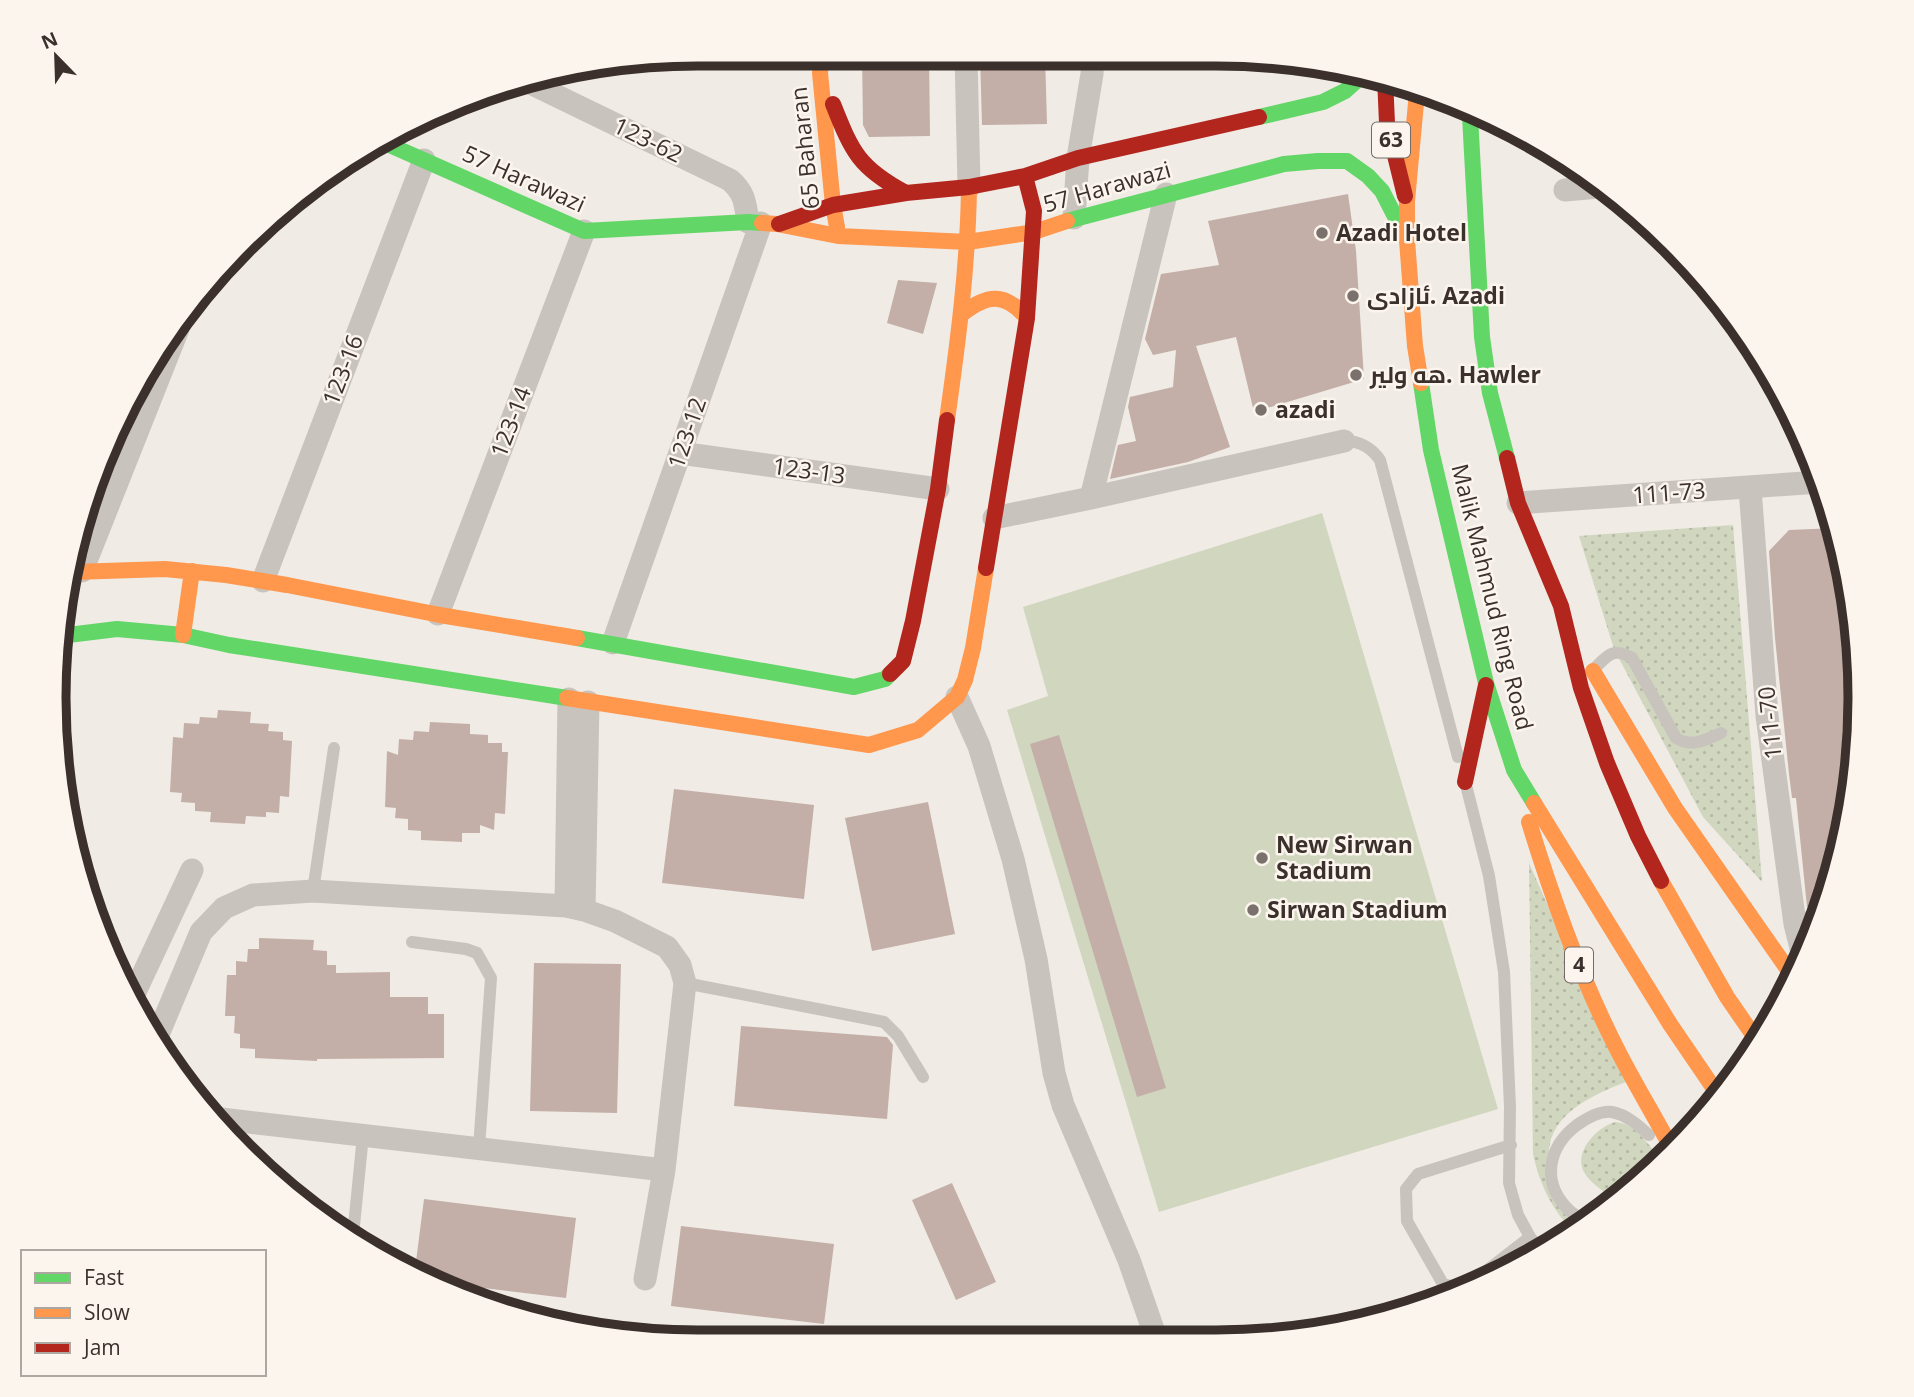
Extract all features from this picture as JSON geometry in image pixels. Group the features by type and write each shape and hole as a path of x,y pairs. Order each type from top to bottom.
{"main road":[{"name":"65 Baharan","path":"821,66 838,236"},
{"path":"820,73 848,141 858,158 873,173 906,193"},
{"name":"57 Harawazi","path":"392,146 584,231 762,223 833,205 906,193 969,187 1025,176 1078,158 1323,102 1345,91 1355,82"},
{"name":"63","path":"1384,90 1386,119 1407,201"},
{"name":"Malik Mahmud Ring Road","path":"1416,99 1407,201 1415,346 1431,450 1486,683 1514,770 1670,1024 1713,1088"},
{"path":"1470,121 1482,337 1490,393 1518,503 1561,606 1593,670 1675,808 1787,968"},
{"name":"57 Harawazi","path":"762,223 838,236 968,242 1034,232 1074,218 1284,164 1347,161 1368,176 1382,191 1408,240"},
{"path":"70,635 117,629 183,635 229,645 578,701 869,745 918,730 957,697 965,680 973,648 1027,318 1034,211 1025,176"},
{"path":"80,572 192,571 262,581 854,687 885,679 903,661 914,621 938,489 962,314 969,187"},
{"path":"962,314 974,303 996,298 1018,305 1027,318"},
{"path":"183,635 192,571"},
{"path":"1561,606 1581,688 1607,763 1638,836 1694,941 1752,1033"},
{"path":"1465,782 1486,683"},
{"name":"4","path":"1514,770 1540,859 1579,964 1604,1024 1666,1141"}],"street":[{"path":"966,66 969,187"},
{"path":"1074,218 1078,158 1092,66"},
{"name":"123-62","path":"539,87 730,180 740,189 745,201 762,223"},
{"name":"123-16","path":"262,581 424,160"},
{"path":"1565,190 1588,188"},
{"path":"1091,498 1166,194"},
{"name":"123-12","path":"613,643 762,223"},
{"name":"123-14","path":"438,614 584,231"},
{"path":"83,558 162,364"},
{"path":"994,517 1344,441"},
{"name":"123-13","path":"680,453 938,489"},
{"name":"111-73","path":"1518,503 1809,483"},
{"name":"111-70","path":"1750,488 1768,716 1799,940"},
{"path":"957,697 979,746 1013,859 1036,958 1054,1073 1063,1105 1129,1260 1153,1330"},
{"path":"575,908 578,701"},
{"path":"136,987 192,870"},
{"path":"161,1027 201,932 225,908 253,895 313,891 575,908 615,921 667,947 680,965 685,983 664,1170 645,1279"},
{"path":"1795,924 1806,923"},
{"path":"228,1120 664,1170"}],"lane":[{"path":"1345,91 1348,81"},
{"path":"1344,441 1366,446 1380,460 1489,876 1499,936 1507,1021 1510,1183 1518,1215 1536,1244"},
{"path":"1593,670 1610,653 1622,652 1632,658 1676,738 1684,743 1697,743 1721,733"},
{"path":"313,891 334,748"},
{"path":"412,942 466,949 477,953 491,978 479,1147"},
{"path":"685,983 884,1022 898,1036 923,1077"},
{"path":"1578,1216 1558,1197 1550,1165 1560,1141 1568,1132 1586,1119 1609,1111 1628,1118 1663,1144"},
{"path":"354,1228 363,1135"},
{"path":"1449,1285 1443,1284 1407,1221 1406,1189 1418,1174 1511,1145"},
{"path":"1492,1266 1530,1237"}],"green space":[{"name":"Sirwan Stadium","path":"1322,513 1498,1109 1159,1212 1007,710 1048,696 1023,607"},
{"path":"1733,525 1762,882 1703,817 1614,649 1579,536"},
{"path":"1529,863 1626,1082 1576,1107 1557,1126 1551,1138 1549,1157 1560,1193 1579,1216 1567,1224 1547,1195 1533,1154"},
{"path":"1615,1122 1629,1126 1655,1152 1607,1194 1590,1180 1581,1164 1589,1141"}],"building":[{"path":"862,66 929,66 930,136 869,137 863,125"},
{"path":"980,66 1045,66 1047,124 982,125"},
{"path":"1348,194 1356,251 1364,379 1254,412 1236,337 1196,346 1230,447 1188,462 1110,479 1118,445 1136,441 1128,407 1130,397 1173,387 1176,350 1153,355 1145,339 1161,274 1219,265 1208,221"},
{"path":"898,280 937,283 923,334 887,323"},
{"path":"1824,529 1842,616 1848,698 1842,781 1835,822 1814,902 1812,906 1807,907 1796,798 1792,798 1789,774 1769,551 1789,530"},
{"path":"218,710 251,712 250,723 269,724 268,731 283,732 283,740 292,741 289,797 280,796 279,813 266,812 266,817 246,816 245,824 210,822 211,812 195,811 195,803 181,802 182,793 170,792 173,737 183,738 184,723 199,724 200,717 217,718"},
{"path":"430,722 470,724 470,734 488,735 488,743 502,743 502,752 508,752 505,814 495,813 494,830 480,825 480,833 462,833 462,842 421,840 421,831 408,830 408,819 395,818 396,808 385,807 387,751 398,755 399,739 413,740 414,731 429,732"},
{"path":"1059,735 1166,1088 1137,1097 1030,744"},
{"path":"674,789 814,805 804,899 662,883"},
{"path":"928,802 955,934 872,951 845,818"},
{"path":"259,938 314,940 313,950 327,951 327,965 336,965 336,973 390,972 390,997 428,997 428,1014 444,1014 444,1058 317,1061 255,1058 255,1049 240,1048 240,1034 234,1033 235,1016 225,1016 227,975 236,975 236,961 247,962 248,949 259,949"},
{"path":"534,963 621,964 617,1113 530,1111"},
{"path":"741,1026 887,1037 893,1045 887,1119 734,1106"},
{"path":"952,1183 996,1282 956,1300 912,1200"},
{"path":"424,1199 576,1218 566,1298 467,1286 416,1263"},
{"path":"681,1226 834,1244 824,1324 671,1306"}],"traffic: fast":[{"path":"1259,117 1323,102 1345,91 1355,82"},
{"path":"1470,121 1482,337 1490,393 1507,458"},
{"path":"392,146 584,231 762,223"},
{"path":"1067,221 1284,164 1347,161 1368,176 1382,191 1407,240"},
{"path":"1421,383 1431,450 1486,683 1514,770 1534,803"},
{"path":"70,635 117,629 183,635 229,645 567,698"},
{"path":"577,638 854,687 885,679 890,674"}],"traffic: slow":[{"path":"821,66 837,227"},
{"path":"1416,99 1407,201 1407,240 1415,346 1421,383"},
{"path":"947,420 959,333 969,187"},
{"path":"762,223 838,236 968,242 1034,232 1067,221"},
{"path":"962,314 980,303 996,299 1011,304 1027,318"},
{"path":"567,698 869,745 918,730 957,697 965,680 986,568"},
{"path":"80,572 165,569 226,575 577,638"},
{"path":"183,635 192,571"},
{"path":"1593,671 1675,808 1787,968"},
{"path":"1534,803 1670,1024 1713,1088"},
{"path":"1529,822 1556,906 1588,988 1620,1055 1667,1140"},
{"path":"1661,881 1727,997 1752,1033"}],"traffic: jam":[{"path":"1386,90 1387,123 1405,196"},
{"path":"833,104 852,147 867,167 906,193"},
{"path":"779,224 833,205 906,193 969,187 1025,176 1078,158 1259,117"},
{"path":"986,568 1027,318 1034,211 1025,176"},
{"path":"890,674 903,661 913,621 938,489 947,420"},
{"path":"1507,458 1518,503 1561,606 1581,688 1607,763 1638,836 1661,881"},
{"path":"1465,782 1486,685"}],"place":[{"name":"Azadi Hotel","path":"1322,233"},
{"name":"ئازادى. Azadi","path":"1353,296"},
{"name":"هه ولير. Hawler","path":"1356,375"},
{"name":"azadi","path":"1261,410"},
{"name":"New Sirwan Stadium","path":"1262,858"},
{"name":"Sirwan Stadium","path":"1253,910"}]}
